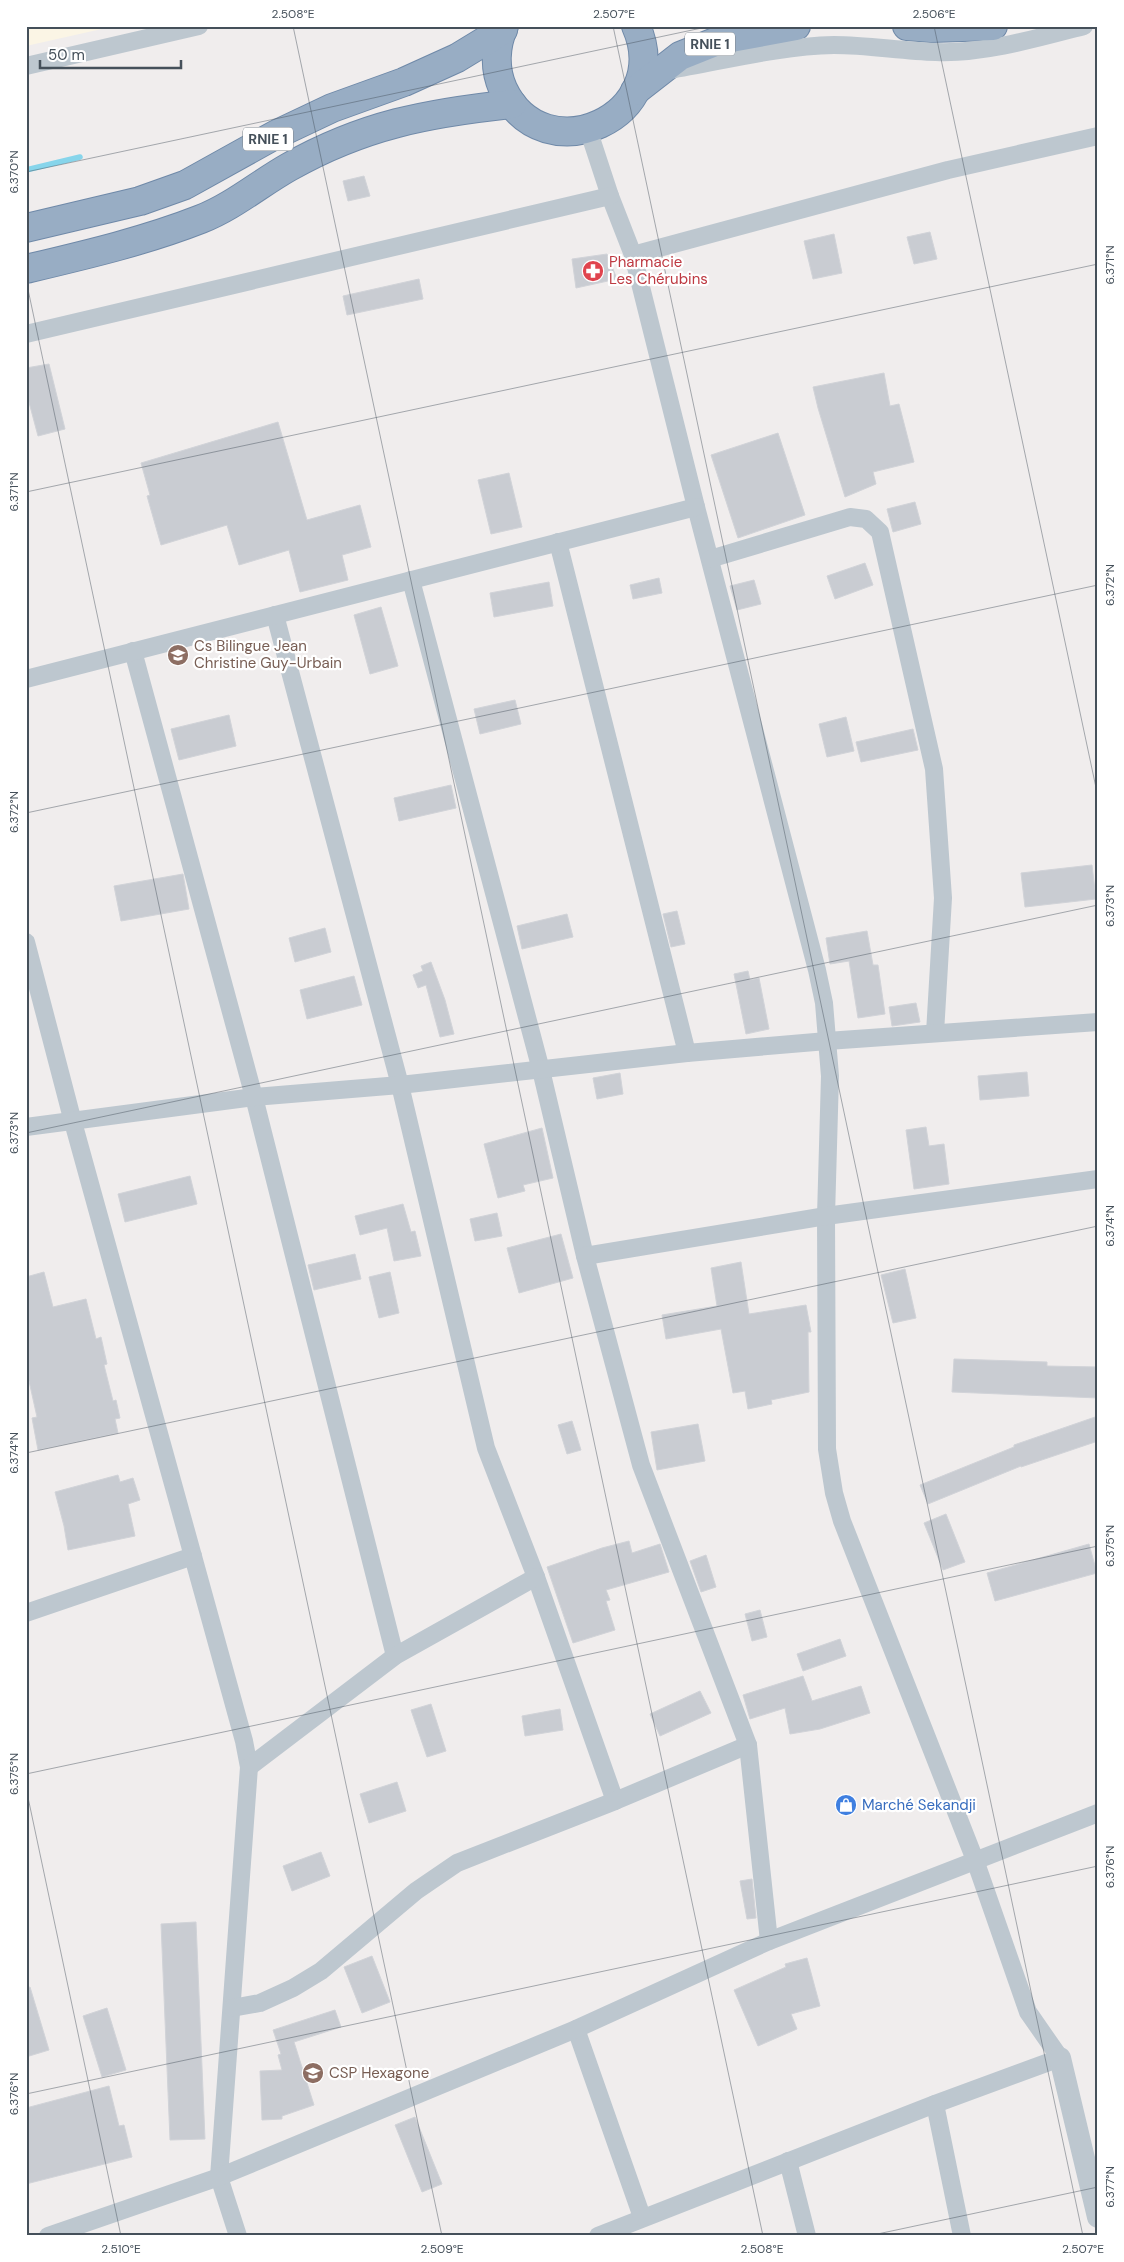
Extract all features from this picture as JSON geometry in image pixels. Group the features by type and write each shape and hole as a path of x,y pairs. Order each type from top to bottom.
{"highway":[{"name":"RNIE 1","path":"636,26 641,40 643,63 636,91"},
{"name":"RNIE 1","path":"503,28 497,48 497,68 502,87 512,104 527,118 546,127 566,131 588,129 605,122 621,111 636,91 680,56 720,40 796,26"},
{"path":"906,26 931,28 993,26"},
{"name":"RNIE 1","path":"26,228 140,201 185,185 275,135 332,108 404,82 457,58 503,28"},
{"name":"RNIE 1","path":"26,269 158,234 203,219 296,163 336,143 385,124 437,112 512,104"}],"street":[{"path":"26,66 199,26"},
{"path":"658,72 773,52 832,45 937,52 967,51 1032,40 1084,26"},
{"path":"588,129 610,196 633,255 824,1003 830,1076 826,1216 827,1449 834,1493 842,1521 975,1860 1028,2012 1060,2058 1098,2217"},
{"path":"633,255 948,170 1098,136"},
{"path":"26,334 610,196"},
{"path":"26,679 696,507"},
{"path":"710,559 850,517 866,519 880,532 934,769 942,898 935,1033"},
{"path":"558,542 687,1053"},
{"path":"411,580 541,1070 585,1256 641,1465 748,1745 769,1942"},
{"path":"275,615 400,1085 486,1448 536,1577 615,1801"},
{"path":"133,651 254,1097 395,1656"},
{"path":"26,942 73,1122 244,1741 249,1767 219,2177 238,2236"},
{"path":"26,1127 254,1097 400,1085 687,1053 1098,1022"},
{"path":"585,1256 826,1216 1098,1179"},
{"path":"26,1613 193,1556"},
{"path":"249,1767 395,1656 536,1577"},
{"path":"232,2008 260,2003 293,1988 321,1971 416,1891 457,1863 615,1801 748,1745"},
{"path":"48,2236 219,2177 576,2029 769,1942 1098,1813"},
{"path":"576,2029 632,2226"},
{"path":"598,2236 632,2226 788,2161 1060,2058"},
{"path":"935,2104 962,2236"},
{"path":"788,2161 806,2236"}],"shaded area":[{"path":"26,26 115,26 26,46"}],"building":[{"path":"364,176 370,196 348,201 343,181"},
{"path":"930,232 937,259 914,264 907,237"},
{"path":"834,234 842,273 813,279 804,241"},
{"path":"607,254 617,279 576,288 572,259"},
{"path":"419,279 423,299 347,315 343,296"},
{"path":"49,364 65,429 38,436 26,391 26,368"},
{"path":"884,373 890,406 899,404 914,462 873,472 876,484 845,497 813,387"},
{"path":"278,422 307,520 360,505 371,547 342,555 348,580 300,592 289,550 239,565 227,525 161,545 147,496 150,495 141,463"},
{"path":"778,433 805,515 738,538 711,455"},
{"path":"509,473 522,527 491,534 478,480"},
{"path":"915,502 921,524 893,532 887,509"},
{"path":"865,563 873,585 835,599 827,576"},
{"path":"659,578 662,593 633,599 630,585"},
{"path":"754,580 761,604 737,610 730,586"},
{"path":"549,582 553,606 494,617 490,593"},
{"path":"381,607 398,666 370,674 354,615"},
{"path":"515,700 521,724 480,734 474,709"},
{"path":"229,715 236,746 179,760 171,729"},
{"path":"846,717 854,751 827,757 819,724"},
{"path":"913,729 918,750 861,762 856,742"},
{"path":"451,785 456,808 399,821 394,798"},
{"path":"1092,865 1096,899 1025,907 1021,873"},
{"path":"183,874 189,909 121,921 114,886"},
{"path":"677,911 685,944 671,947 663,914"},
{"path":"567,914 573,937 522,949 517,926"},
{"path":"325,928 331,952 295,962 289,938"},
{"path":"867,931 873,965 878,965 885,1014 858,1018 849,961 830,964 826,938"},
{"path":"431,962 445,1000 454,1034 440,1037 426,985 418,988 413,975 423,971 421,966"},
{"path":"748,971 750,980 759,978 769,1029 746,1034 734,974"},
{"path":"354,976 362,1005 307,1019 300,990"},
{"path":"916,1003 920,1022 892,1026 889,1007"},
{"path":"1027,1072 1029,1096 980,1100 978,1076"},
{"path":"620,1073 623,1094 597,1099 593,1078"},
{"path":"926,1127 929,1146 944,1144 949,1184 914,1189 906,1130"},
{"path":"542,1128 553,1178 523,1185 525,1191 498,1198 484,1144"},
{"path":"190,1176 197,1204 125,1222 118,1194"},
{"path":"403,1204 411,1232 415,1231 421,1256 394,1261 387,1228 360,1235 355,1216"},
{"path":"497,1213 502,1236 475,1241 470,1219"},
{"path":"561,1234 573,1278 519,1293 507,1248"},
{"path":"355,1254 361,1279 314,1290 308,1265"},
{"path":"741,1262 749,1314 806,1305 811,1332 808,1332 809,1392 771,1400 772,1404 748,1409 745,1391 733,1393 721,1329 666,1339 662,1315 717,1306 711,1268"},
{"path":"905,1269 916,1318 893,1323 881,1275"},
{"path":"44,1272 53,1307 86,1299 96,1339 101,1337 107,1364 104,1365 113,1401 116,1400 120,1418 115,1419 118,1433 38,1450 32,1418 37,1417 29,1381 26,1382 26,1277"},
{"path":"390,1272 399,1313 379,1318 369,1277"},
{"path":"954,1359 1047,1362 1047,1366 1098,1367 1098,1398 952,1392"},
{"path":"1098,1416 1098,1441 1021,1466 928,1504 920,1485 1014,1447 1014,1445"},
{"path":"572,1421 581,1450 567,1454 558,1425"},
{"path":"698,1424 705,1461 657,1470 651,1432"},
{"path":"118,1475 120,1482 133,1478 140,1500 128,1504 135,1536 68,1550 55,1492"},
{"path":"946,1514 965,1562 943,1570 924,1523"},
{"path":"629,1541 632,1553 660,1544 669,1572 606,1590 610,1600 606,1601 615,1630 573,1643 547,1567"},
{"path":"1089,1544 1097,1573 995,1601 987,1573"},
{"path":"706,1555 716,1587 701,1592 690,1561"},
{"path":"760,1610 767,1637 752,1641 745,1614"},
{"path":"840,1639 846,1656 803,1671 797,1654"},
{"path":"803,1676 812,1701 861,1686 870,1713 820,1729 790,1734 785,1708 750,1719 743,1695"},
{"path":"700,1691 711,1713 660,1736 650,1714"},
{"path":"431,1704 446,1751 427,1757 411,1710"},
{"path":"560,1709 563,1730 525,1736 522,1716"},
{"path":"397,1782 406,1811 369,1823 360,1794"},
{"path":"321,1852 330,1876 292,1891 283,1866"},
{"path":"752,1879 756,1918 747,1919 740,1881"},
{"path":"196,1922 205,2139 170,2140 161,1924"},
{"path":"372,1956 390,2002 362,2013 344,1967"},
{"path":"807,1958 820,2006 791,2014 797,2029 758,2046 734,1990 786,1967 785,1964"},
{"path":"30,1987 49,2050 26,2057 26,1988"},
{"path":"107,2008 126,2070 102,2077 83,2016"},
{"path":"335,2010 341,2027 294,2042 314,2105 282,2116 282,2119 262,2120 260,2071 282,2070 278,2055 281,2054 273,2030"},
{"path":"109,2086 119,2126 124,2125 132,2157 26,2184 26,2108"},
{"path":"415,2117 442,2184 422,2192 395,2125"}],"waterway":[{"path":"26,170 80,157"}],"place":[{"name":"Pharmacie Les Chérubins","path":"593,271"},
{"name":"Cs Bilingue Jean Christine Guy-Urbain","path":"178,655"},
{"name":"Marché Sekandji","path":"846,1805"},
{"name":"CSP Hexagone","path":"313,2073"}]}
